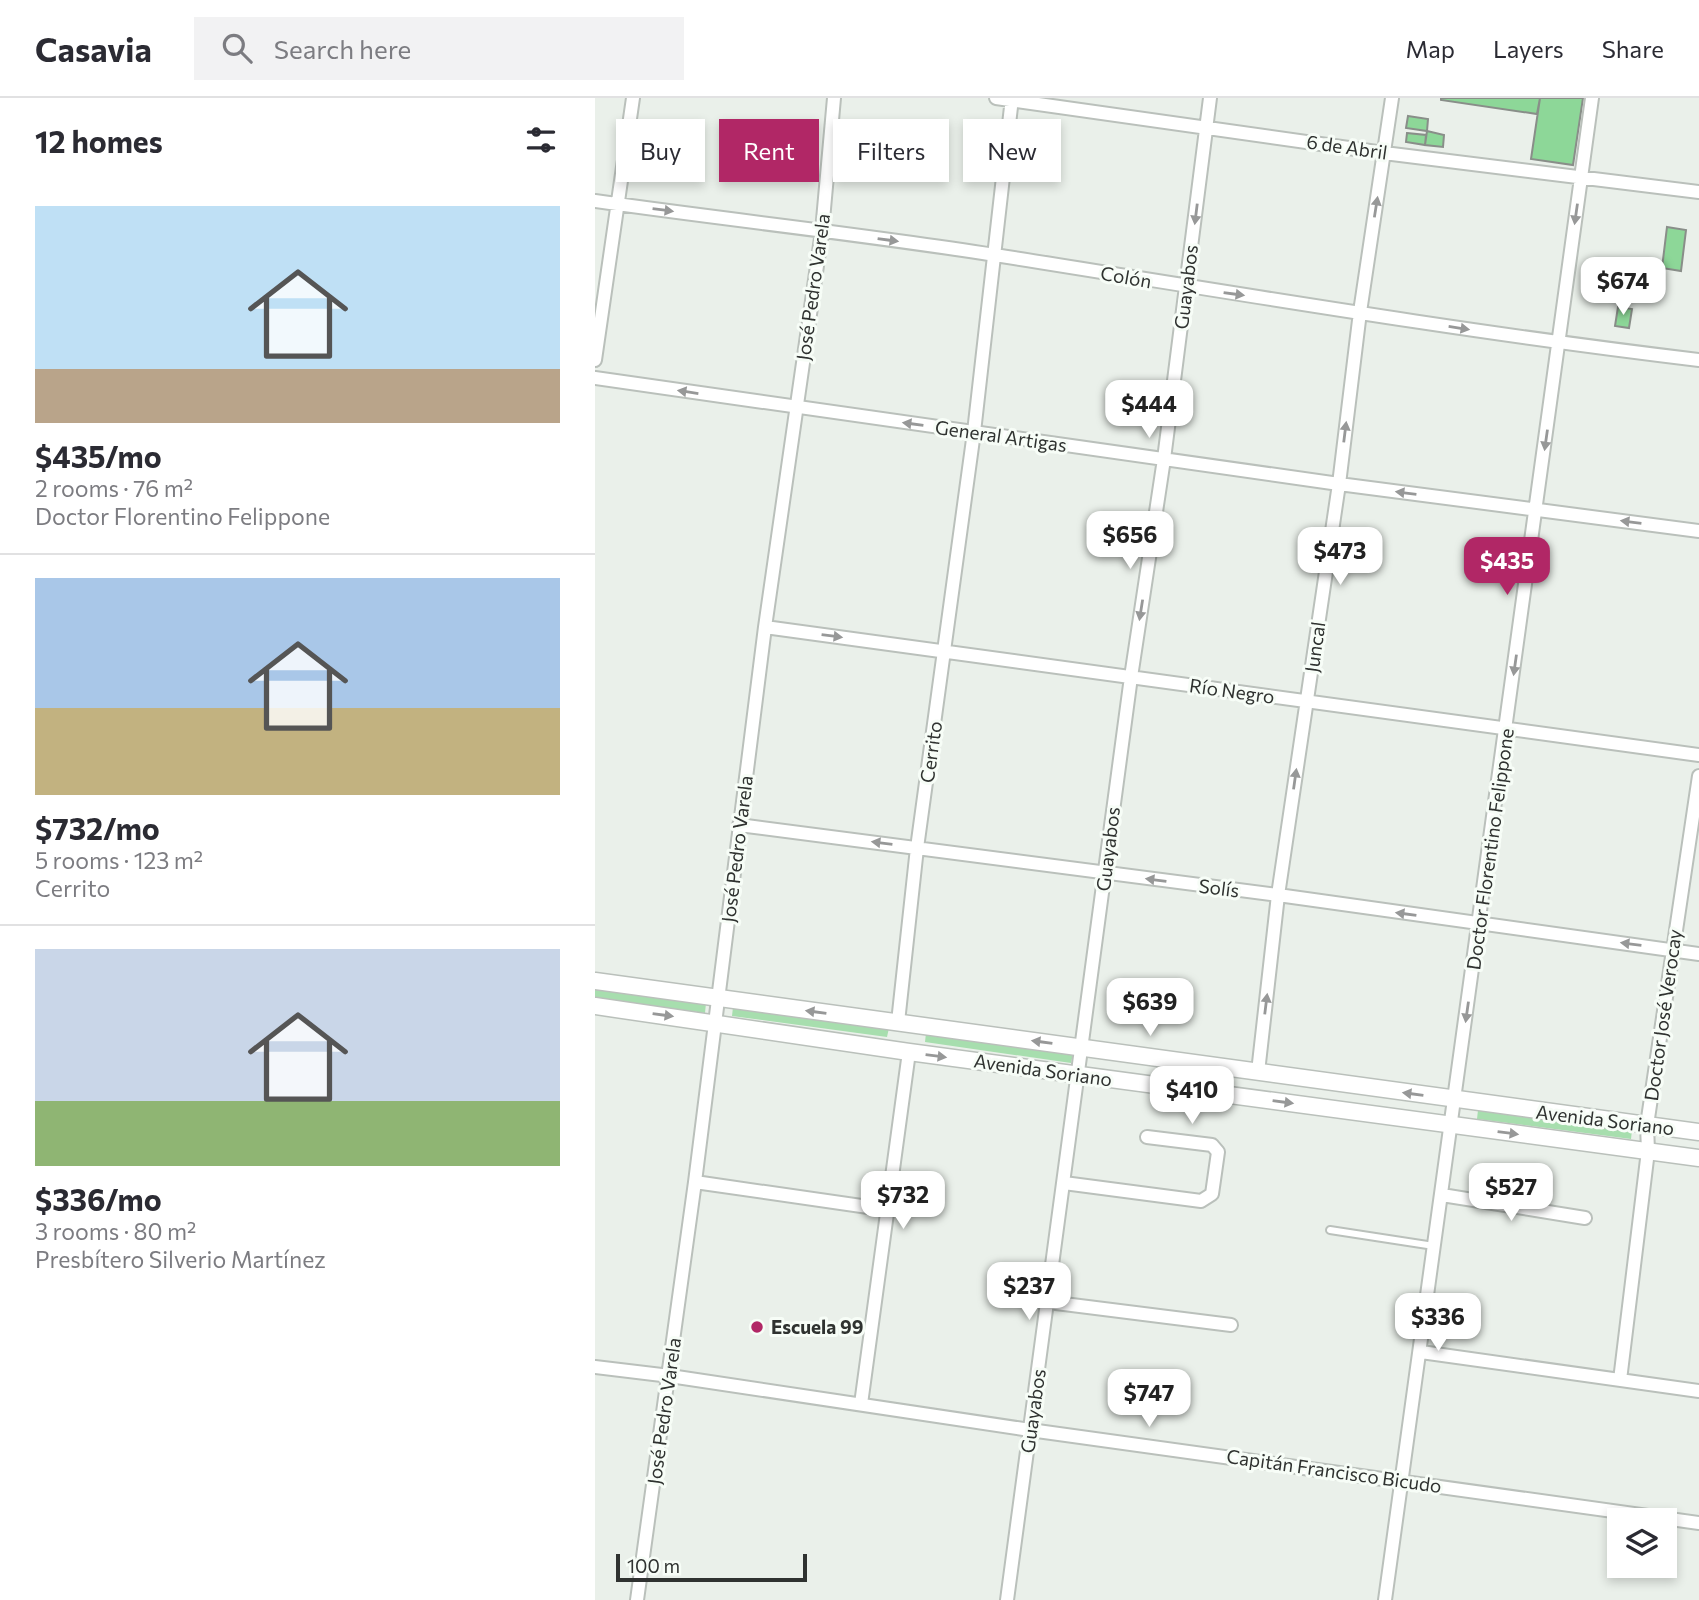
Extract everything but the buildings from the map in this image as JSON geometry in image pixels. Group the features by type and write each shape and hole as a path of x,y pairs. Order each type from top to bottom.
{"street":[{"path":"595,359 633,98"},
{"name":"José Pedro Varela","path":"637,1600 670,1376 765,627 822,231 834,98"},
{"name":"6 de Abril","path":"996,98 1384,153 1699,192"},
{"name":"Guayabos","path":"1007,1600 1131,677 1164,459 1210,98"},
{"name":"Juncal","path":"1258,1072 1278,895 1339,484 1360,312 1392,98"},
{"name":"Doctor Florentino Felippone","path":"1385,1600 1592,98"},
{"name":"Cerrito","path":"860,1404 909,1052 898,1022 917,848 974,432 1012,99"},
{"name":"Colón","path":"595,201 993,254 1187,287 1559,343 1699,360"},
{"name":"General Artigas","path":"595,378 1339,484 1699,531"},
{"name":"Río Negro","path":"765,627 1699,755"},
{"name":"Doctor José Verocay","path":"1620,1380 1648,1151 1647,1125 1699,776"},
{"name":"Solís","path":"739,825 1278,895 1699,954"},
{"name":"Avenida Soriano","path":"595,981 1455,1101 1699,1132"},
{"name":"Avenida Soriano","path":"595,1006 909,1052 1699,1158"},
{"path":"1064,1183 1201,1201 1212,1194 1218,1152 1212,1145 1147,1137"},
{"path":"695,1182 889,1210"},
{"path":"1442,1195 1585,1218"},
{"path":"1048,1302 1231,1325"},
{"path":"1421,1352 1699,1391"},
{"name":"Capitán Francisco Bicudo","path":"595,1367 1699,1523"}],"lane":[{"path":"1330,1230 1435,1246"}],"green space":[{"path":"595,988 706,1003 705,1013 595,998"},
{"path":"733,1007 889,1028 887,1037 732,1016"},
{"path":"926,1033 1073,1054 1071,1063 925,1042"},
{"path":"1478,1110 1632,1130 1631,1139 1477,1119"}],"place":[{"name":"Escuela 99","path":"757,1327"}]}
